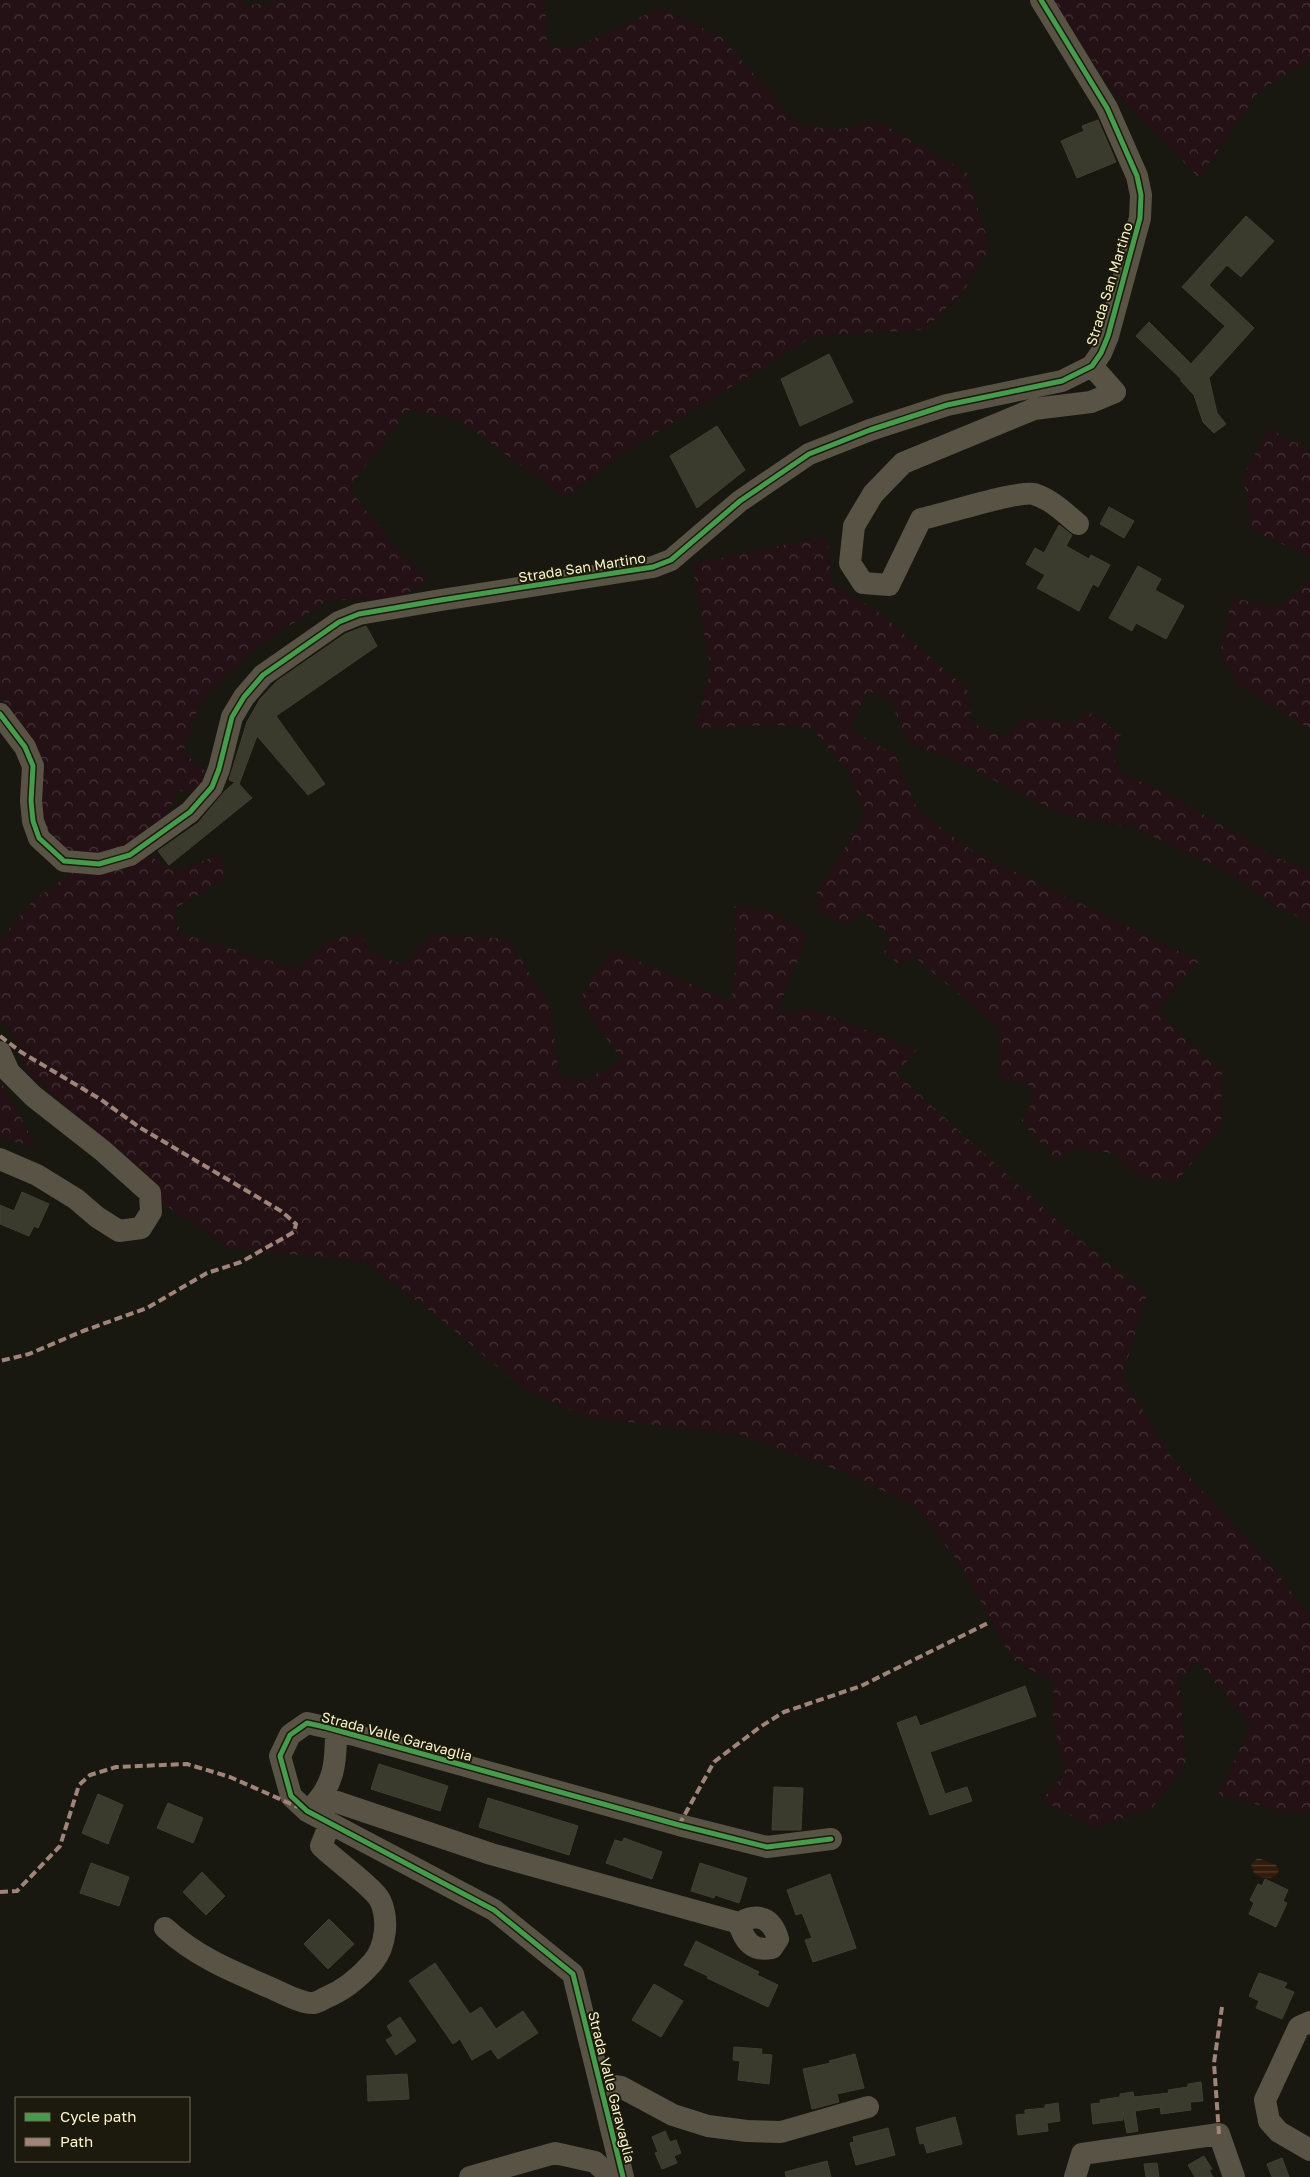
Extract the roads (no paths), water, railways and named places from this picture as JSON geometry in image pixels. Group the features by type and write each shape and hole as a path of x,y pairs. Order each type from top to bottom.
{"street":[{"name":"Strada San Martino","path":"0,714 25,747 33,766 32,811 33,821 39,838 64,861 99,864 130,855 190,812 212,787 219,769 232,717 244,697 263,675 340,622 359,614 653,567 670,560 740,501 809,454 870,430 947,405 1062,381 1092,366 1102,353 1108,336 1140,218 1141,195 1137,176 1107,108 1041,0"},
{"path":"1078,524 1051,501 1031,493 1004,497 921,519 889,585 863,583 850,563 854,526 873,494 903,463 1034,409 1091,402 1115,392 1092,366"},
{"path":"0,1052 9,1072 33,1096 103,1151 150,1193 151,1212 141,1228 119,1231 97,1217 76,1199 37,1175 0,1159"},
{"name":"Strada Valle Garavaglia","path":"623,2177 573,1974 494,1910 330,1823 315,1804 291,1796 280,1756 290,1735 307,1723 679,1825 767,1847 831,1839"},
{"path":"336,1730 336,1764 315,1804 739,1923"},
{"path":"165,1928 177,1940 202,1956 291,1997 314,2003 340,1992 360,1977 376,1957 385,1934 385,1912 379,1898 321,1846 330,1823"},
{"path":"1310,2022 1299,2027 1265,2100 1268,2121 1279,2132 1310,2150"},
{"path":"601,2084 621,2087 673,2115 708,2126 747,2131 781,2132 868,2107"},
{"path":"1074,2177 1082,2154 1219,2134 1234,2177"},
{"name":"Strada Valle Garavaglia","path":"470,2177 555,2153 595,2162 611,2177"}]}
